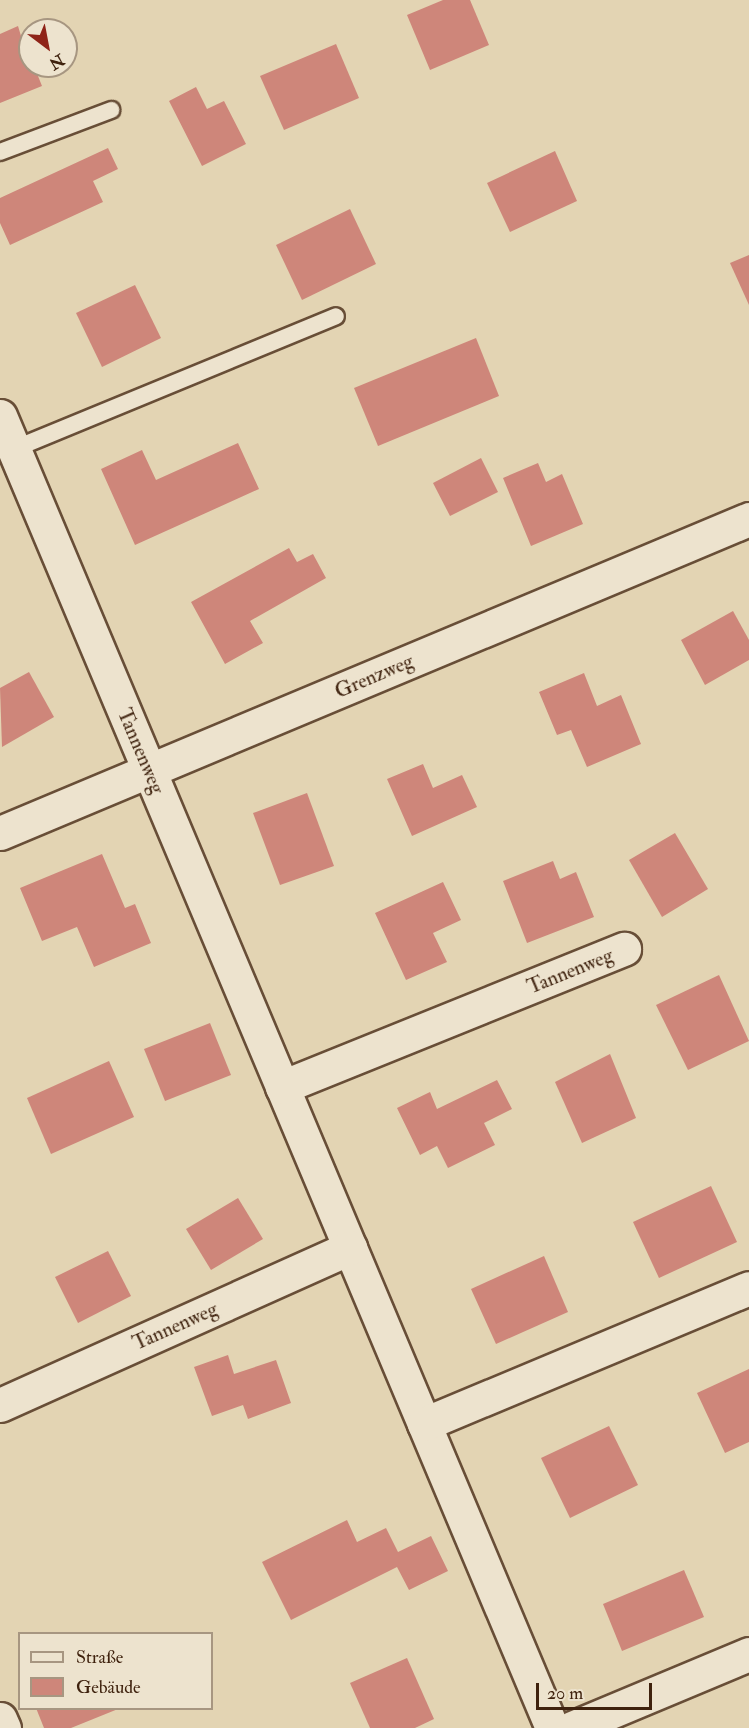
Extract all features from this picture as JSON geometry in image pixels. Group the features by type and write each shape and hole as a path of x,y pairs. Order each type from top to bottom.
{"street":[{"name":"Tannenweg","path":"0,416 552,1728"},
{"name":"Grenzweg","path":"0,833 749,519"},
{"name":"Tannenweg","path":"282,1087 624,949"},
{"name":"Tannenweg","path":"0,1405 350,1248"},
{"path":"424,1424 749,1288"},
{"path":"572,1728 749,1654"},
{"path":"0,1719 4,1728"}],"lane":[{"path":"0,152 111,110"},
{"path":"14,448 336,316"}],"building":[{"path":"443,0 470,0 489,45 430,70 407,15"},
{"path":"18,26 18,78 39,78 42,86 0,103 0,34"},
{"path":"336,44 359,98 284,130 260,76"},
{"path":"196,87 207,109 224,101 246,144 202,166 169,101"},
{"path":"108,148 118,169 93,181 103,202 10,245 0,223 0,198"},
{"path":"555,151 577,201 510,232 487,183"},
{"path":"350,209 376,264 302,300 276,245"},
{"path":"749,255 749,305 730,263"},
{"path":"135,285 161,338 102,367 76,313"},
{"path":"476,338 499,396 378,446 354,388"},
{"path":"238,443 259,489 135,545 101,469 142,450 156,480"},
{"path":"481,458 498,492 450,516 433,483"},
{"path":"538,463 546,482 562,474 583,524 531,546 503,478"},
{"path":"289,548 297,562 313,554 326,578 250,621 263,643 225,664 191,602"},
{"path":"733,611 749,640 749,660 705,685 681,640"},
{"path":"29,672 54,717 2,747 0,688"},
{"path":"584,673 597,706 621,695 641,744 587,767 571,730 557,735 539,692"},
{"path":"423,764 433,788 462,775 477,807 412,836 387,779"},
{"path":"307,793 334,866 280,885 253,813"},
{"path":"675,833 708,889 662,917 629,860"},
{"path":"102,854 125,908 135,904 151,943 94,967 77,927 42,941 20,888"},
{"path":"553,861 560,879 576,872 594,917 527,943 503,881"},
{"path":"443,882 461,920 433,933 447,962 406,980 375,913"},
{"path":"719,975 749,1041 688,1070 656,1005"},
{"path":"210,1023 231,1075 165,1101 144,1049"},
{"path":"610,1054 636,1118 582,1143 555,1082"},
{"path":"109,1061 134,1117 51,1154 27,1098"},
{"path":"497,1080 512,1109 484,1123 495,1145 448,1168 437,1146 420,1155 397,1108 430,1092 437,1109"},
{"path":"711,1186 737,1242 659,1278 633,1222"},
{"path":"238,1198 263,1239 211,1270 186,1229"},
{"path":"108,1251 131,1296 78,1323 55,1277"},
{"path":"544,1256 568,1312 496,1344 471,1289"},
{"path":"228,1355 234,1374 276,1360 291,1403 248,1419 243,1405 212,1416 194,1367"},
{"path":"749,1369 749,1442 725,1453 697,1393"},
{"path":"609,1426 638,1485 570,1518 541,1458"},
{"path":"347,1520 357,1542 386,1528 398,1552 431,1536 448,1571 409,1590 397,1567 291,1620 262,1562"},
{"path":"684,1570 704,1617 622,1651 603,1604"},
{"path":"407,1658 434,1719 415,1728 370,1728 350,1683"},
{"path":"37,1710 116,1710 71,1728 44,1728"}]}
